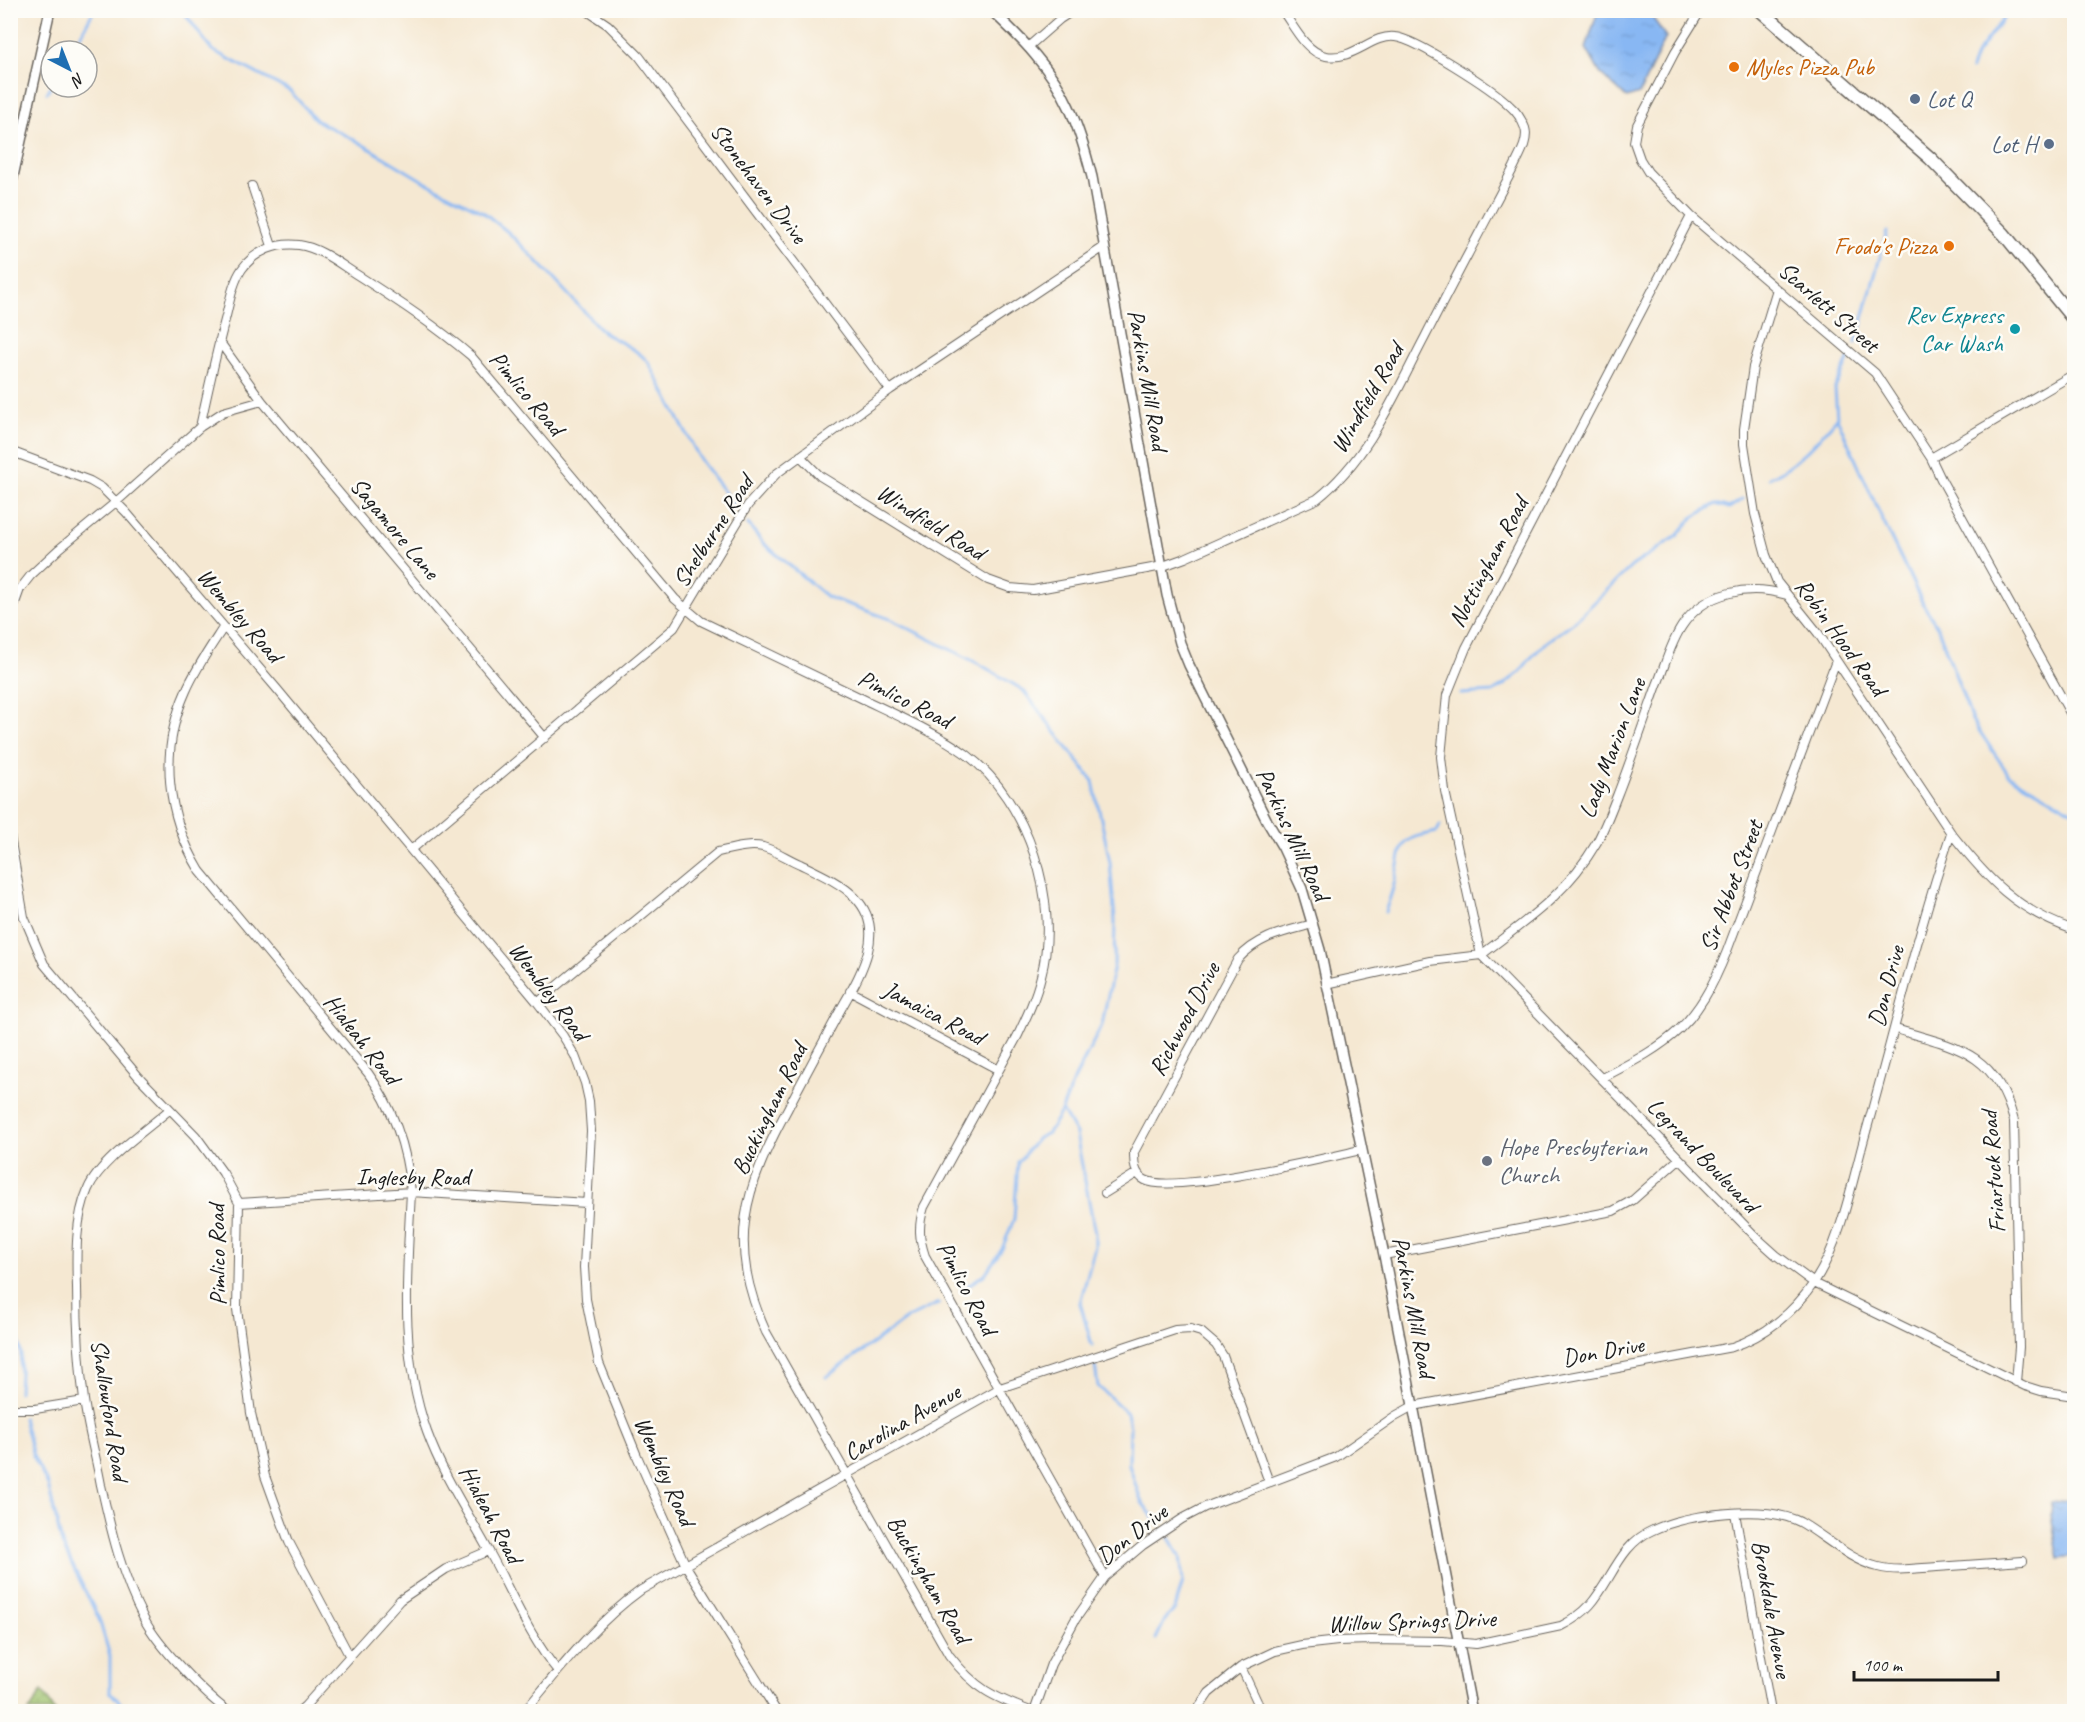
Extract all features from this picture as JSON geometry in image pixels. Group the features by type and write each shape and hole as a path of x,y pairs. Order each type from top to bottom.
{"main road":[{"path":"1760,10 1947,175 2004,234 2074,320"}],"street":[{"path":"10,190 50,10"},
{"name":"Stonehaven Drive","path":"586,10 608,25 639,56 890,390"},
{"name":"Parkins Mill Road","path":"991,10 1028,47 1053,79 1078,129 1092,177 1167,595 1180,643 1189,666 1246,781 1283,848 1302,889 1312,924 1349,1082 1472,1712"},
{"path":"1028,47 1074,10"},
{"name":"Windfield Road","path":"800,456 820,476 963,566 1000,586 1034,590 1163,566 1185,558 1317,499 1343,476 1369,442 1382,419 1514,167 1526,138 1526,130 1509,104 1472,78 1413,43 1395,37 1386,37 1354,52 1333,57 1324,56 1309,46 1282,10"},
{"name":"Scarlett Street","path":"1701,10 1675,52 1637,125 1634,142 1640,159 1648,172 1691,216 1875,373 1931,458 2074,720"},
{"path":"200,427 234,285 243,268 256,254 272,246 252,186"},
{"name":"Nottingham Road","path":"1481,955 1445,791 1440,757 1448,695 1466,648 1691,216"},
{"name":"Pimlico Road","path":"272,246 296,244 307,246 330,258 401,304 471,356 675,599 701,621 897,715 966,754 988,775 1005,798 1033,849 1042,883 1046,914 1046,943 1042,974 1031,1008 924,1208 919,1229 920,1240 925,1256 1106,1577"},
{"name":"Shelburne Road","path":"411,850 674,628 748,505 763,486 890,390 1104,247"},
{"name":"Robin Hood Road","path":"1777,289 1753,367 1748,394 1744,444 1755,514 1772,572 1787,595 1818,633 1951,833 1981,870 2015,901 2045,918 2074,930"},
{"name":"Sagamore Lane","path":"219,340 262,401 545,738"},
{"path":"1931,458 2074,374"},
{"path":"10,617 20,590 31,575 200,427 222,412 262,401"},
{"name":"Wembley Road","path":"10,451 90,481 102,488 116,502 285,698 563,1036 585,1083 589,1101 591,1131 584,1267 586,1299 593,1341 624,1426 686,1566 777,1712"},
{"name":"Lady Marion Lane","path":"1481,955 1548,904 1580,870 1598,840 1612,807 1670,650 1682,625 1701,607 1723,594 1757,589 1787,595"},
{"name":"Hialeah Road","path":"223,628 190,682 174,726 169,755 168,782 179,827 200,871 381,1090 398,1126 407,1159 411,1192 406,1302 413,1377 428,1434 525,1619 550,1662 558,1671"},
{"name":"Sir Abbot Street","path":"1602,1078 1650,1053 1671,1038 1687,1023 1708,995 1727,951 1836,661"},
{"name":"Don Drive","path":"1034,1712 1051,1664 1063,1641 1106,1577 1143,1545 1182,1519 1230,1496 1336,1457 1413,1406 1732,1347 1751,1341 1771,1327 1801,1299 1814,1283 1831,1249 1845,1208 1913,958 1951,833"},
{"name":"Pimlico Road","path":"10,836 24,917 44,964 105,1038 169,1110 196,1136 232,1188 239,1203 237,1309 249,1404 265,1476 289,1542 350,1655"},
{"name":"Buckingham Road","path":"538,1003 718,852 751,846 764,847 836,882 856,898 864,909 869,923 870,938 867,952 850,991 766,1149 750,1189 744,1229 744,1253 750,1292 766,1332 949,1655 962,1672 983,1691 1034,1712"},
{"name":"Richwood Drive","path":"1137,1173 1134,1152 1238,959 1249,947 1262,939 1312,924"},
{"path":"1326,984 1430,962 1481,955"},
{"name":"Legrand Boulevard","path":"1481,955 1679,1159 1776,1255 1814,1283 2016,1382 2041,1391 2074,1396"},
{"name":"Jamaica Road","path":"850,991 999,1070"},
{"name":"Friartuck Road","path":"1895,1029 1952,1046 1970,1054 1993,1074 2008,1101 2014,1121 2019,1347 2016,1382"},
{"name":"Shallowford Road","path":"169,1110 103,1167 89,1187 85,1198 78,1234 76,1264 78,1331 84,1401 112,1533 120,1562 144,1620 161,1643 213,1700 229,1712"},
{"path":"1105,1192 1137,1173 1146,1181 1160,1184 1199,1181 1361,1150"},
{"path":"1384,1255 1613,1211 1633,1200 1679,1159"},
{"name":"Inglesby Road","path":"239,1203 411,1192 586,1203"},
{"name":"Carolina Avenue","path":"524,1712 558,1671 615,1610 641,1590 1000,1388 1175,1330 1191,1329 1201,1332 1216,1345 1223,1356 1269,1482"},
{"path":"10,1409 35,1409 84,1401"},
{"name":"Willow Springs Drive","path":"1196,1712 1209,1693 1241,1667 1275,1652 1302,1645 1338,1641 1476,1644 1561,1626 1591,1604 1628,1549 1652,1530 1687,1520 1758,1512 1788,1517 1866,1563 1879,1568 1913,1569 2023,1561"},
{"name":"Brookdale Avenue","path":"1735,1513 1771,1712"},
{"path":"298,1712 390,1610 418,1586 446,1569 488,1551"},
{"path":"1241,1667 1262,1712"}],"green space":[{"path":"42,1691 55,1711 29,1711"}],"water":[{"path":"1598,11 1643,11 1650,14 1666,37 1639,94 1627,98 1600,73 1586,48"},
{"path":"2074,1499 2074,1556 2059,1558 2051,1516 2052,1503"}],"waterway":[{"path":"78,39 94,10"},
{"path":"182,10 212,50 290,91 317,121 483,212 508,232 603,332 633,349 649,363 701,461 734,505"},
{"path":"1971,69 1977,53 2010,10"},
{"path":"1856,343 1887,232"},
{"path":"1849,358 1835,388 1837,418 1883,521 1923,604 1938,628 1972,720 2009,775 2074,812"},
{"path":"1769,478 1797,460 1837,418"},
{"path":"1461,694 1493,692 1504,685 1520,672 1546,642 1575,621 1632,566 1677,536 1692,518 1716,504 1729,508 1743,499"},
{"path":"748,524 763,543 827,597 890,619 981,665 1023,690 1093,781 1110,862 1115,921 1114,965 1102,1025 1072,1084 1062,1110 1048,1133 1038,1138 1018,1162 1014,1219 1002,1249 985,1274 961,1290"},
{"path":"1385,912 1405,843 1416,837 1437,832 1440,825"},
{"path":"1062,1110 1076,1134 1095,1233 1095,1247 1080,1303 1092,1345"},
{"path":"10,1302 21,1354 19,1392"},
{"path":"826,1377 908,1318 939,1303"},
{"path":"1095,1366 1098,1386 1127,1413 1130,1427 1129,1465 1141,1501 1157,1522"},
{"path":"23,1418 33,1456 48,1485 62,1544 99,1619 110,1656 110,1692 129,1712"},
{"path":"1156,1639 1165,1620 1175,1609 1183,1581 1180,1556 1169,1538"}],"place":[{"name":"Myles Pizza Pub","path":"1734,67"},
{"name":"Lot Q","path":"1915,99"},
{"name":"Lot H","path":"2049,144"},
{"name":"Frodo's Pizza","path":"1949,246"},
{"name":"Rev Express Car Wash","path":"2015,329"},
{"name":"Hope Presbyterian Church","path":"1487,1161"}]}
